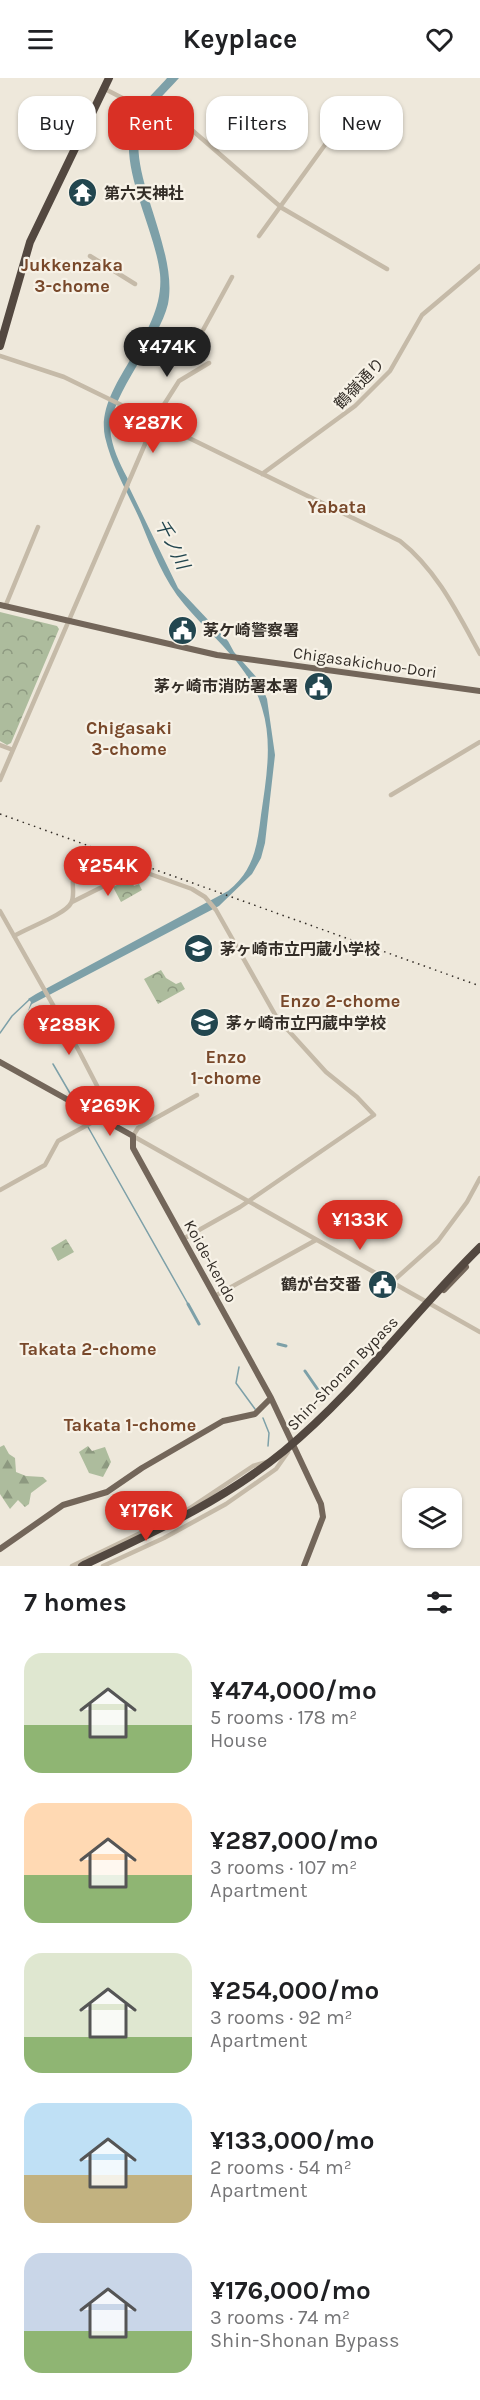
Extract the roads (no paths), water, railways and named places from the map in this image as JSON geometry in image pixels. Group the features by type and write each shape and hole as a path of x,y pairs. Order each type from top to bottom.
{"highway":[{"path":"0,346 30,243 109,78"},
{"name":"Shin-Shonan Bypass","path":"82,1566 200,1508 283,1452 334,1404 480,1250"},
{"name":"Shin-Shonan Bypass","path":"93,1566 196,1515 242,1488 286,1456 338,1408 480,1250"}],"main road":[{"name":"Chigasakichuo-Dori","path":"2,606 229,657 480,691"},
{"path":"0,1062 133,1136"},
{"name":"Koide-kendo","path":"133,1136 133,1148 271,1398 294,1445"},
{"path":"294,1445 480,1250"},
{"path":"294,1445 346,1401 430,1303"},
{"path":"0,1550 63,1505 107,1492 161,1456 223,1421 255,1414 271,1398"},
{"path":"294,1445 323,1512 304,1566"}],"street":[{"path":"105,89 140,106 178,118 280,206 387,269"},
{"path":"259,236 321,150"},
{"path":"90,256 135,284"},
{"name":"鶴嶺通り","path":"262,474 339,420 358,403 390,371 422,315 480,266"},
{"path":"191,352 232,277"},
{"path":"0,356 64,377 378,530 409,549 444,590 480,654"},
{"path":"0,780 154,421 179,381 209,363"},
{"path":"2,606 38,527"},
{"path":"391,795 480,742"},
{"path":"0,745 13,750"},
{"path":"72,902 75,872 91,853 192,889 209,901 215,909 277,1018 326,1072 374,1115 249,1201 183,1239"},
{"path":"14,936 37,922 51,918 72,902 136,870"},
{"path":"0,911 109,1109 100,1118 58,1141 45,1165 0,1190"},
{"path":"197,1095 138,1128 133,1136 480,1332"},
{"path":"392,1282 438,1241 467,1202 480,1178"},
{"path":"215,1296 316,1239"},
{"path":"72,1566 184,1512 254,1466 276,1458 294,1445"},
{"path":"103,1566 164,1538 226,1504 276,1469 294,1445"}],"water":[{"path":"167,78 179,78 162,96 151,96"},
{"path":"129,150 139,150 145,186 166,259 169,282 168,304 163,319 116,405 111,421 111,436 116,454 130,483 129,487 178,588 228,641 234,652 259,680 267,699 275,755 265,843 261,858 252,874 219,906 32,1004 28,1011 31,1002 28,999 36,994 228,891 244,875 249,866 256,848 260,827 268,748 262,708 249,678 170,585 116,469 105,437 104,418 110,398 142,339 159,297 160,274 157,256 133,179"}],"waterway":[{"name":"千ノ川","path":"0,1033 12,1016 30,999"},
{"path":"53,1064 71,1095"},
{"path":"80,1112 86,1122"},
{"path":"88,1127 188,1304"},
{"path":"188,1304 199,1324"},
{"path":"278,1344 286,1346"},
{"path":"239,1367 236,1383 255,1409"},
{"path":"305,1371 325,1400"},
{"path":"263,1418 269,1433 268,1446"}],"railway":[{"path":"0,814 480,986"}],"place":[{"name":"第六天神社","path":"83,193"},
{"name":"茅ケ崎警察署","path":"182,630"},
{"name":"茅ヶ崎市消防署本署","path":"319,686"},
{"name":"茅ヶ崎市立円蔵小学校","path":"199,949"},
{"name":"茅ヶ崎市立円蔵中学校","path":"205,1023"},
{"name":"鶴が台交番","path":"382,1284"}],"district":[{"name":"Jukkenzaka 3-chome","path":"72,276"},
{"name":"Yabata","path":"337,507"},
{"name":"Chigasaki 3-chome","path":"129,738"},
{"name":"Enzo 2-chome","path":"340,1001"},
{"name":"Enzo 1-chome","path":"226,1067"},
{"name":"Takata 2-chome","path":"88,1349"},
{"name":"Takata 1-chome","path":"130,1425"}]}
